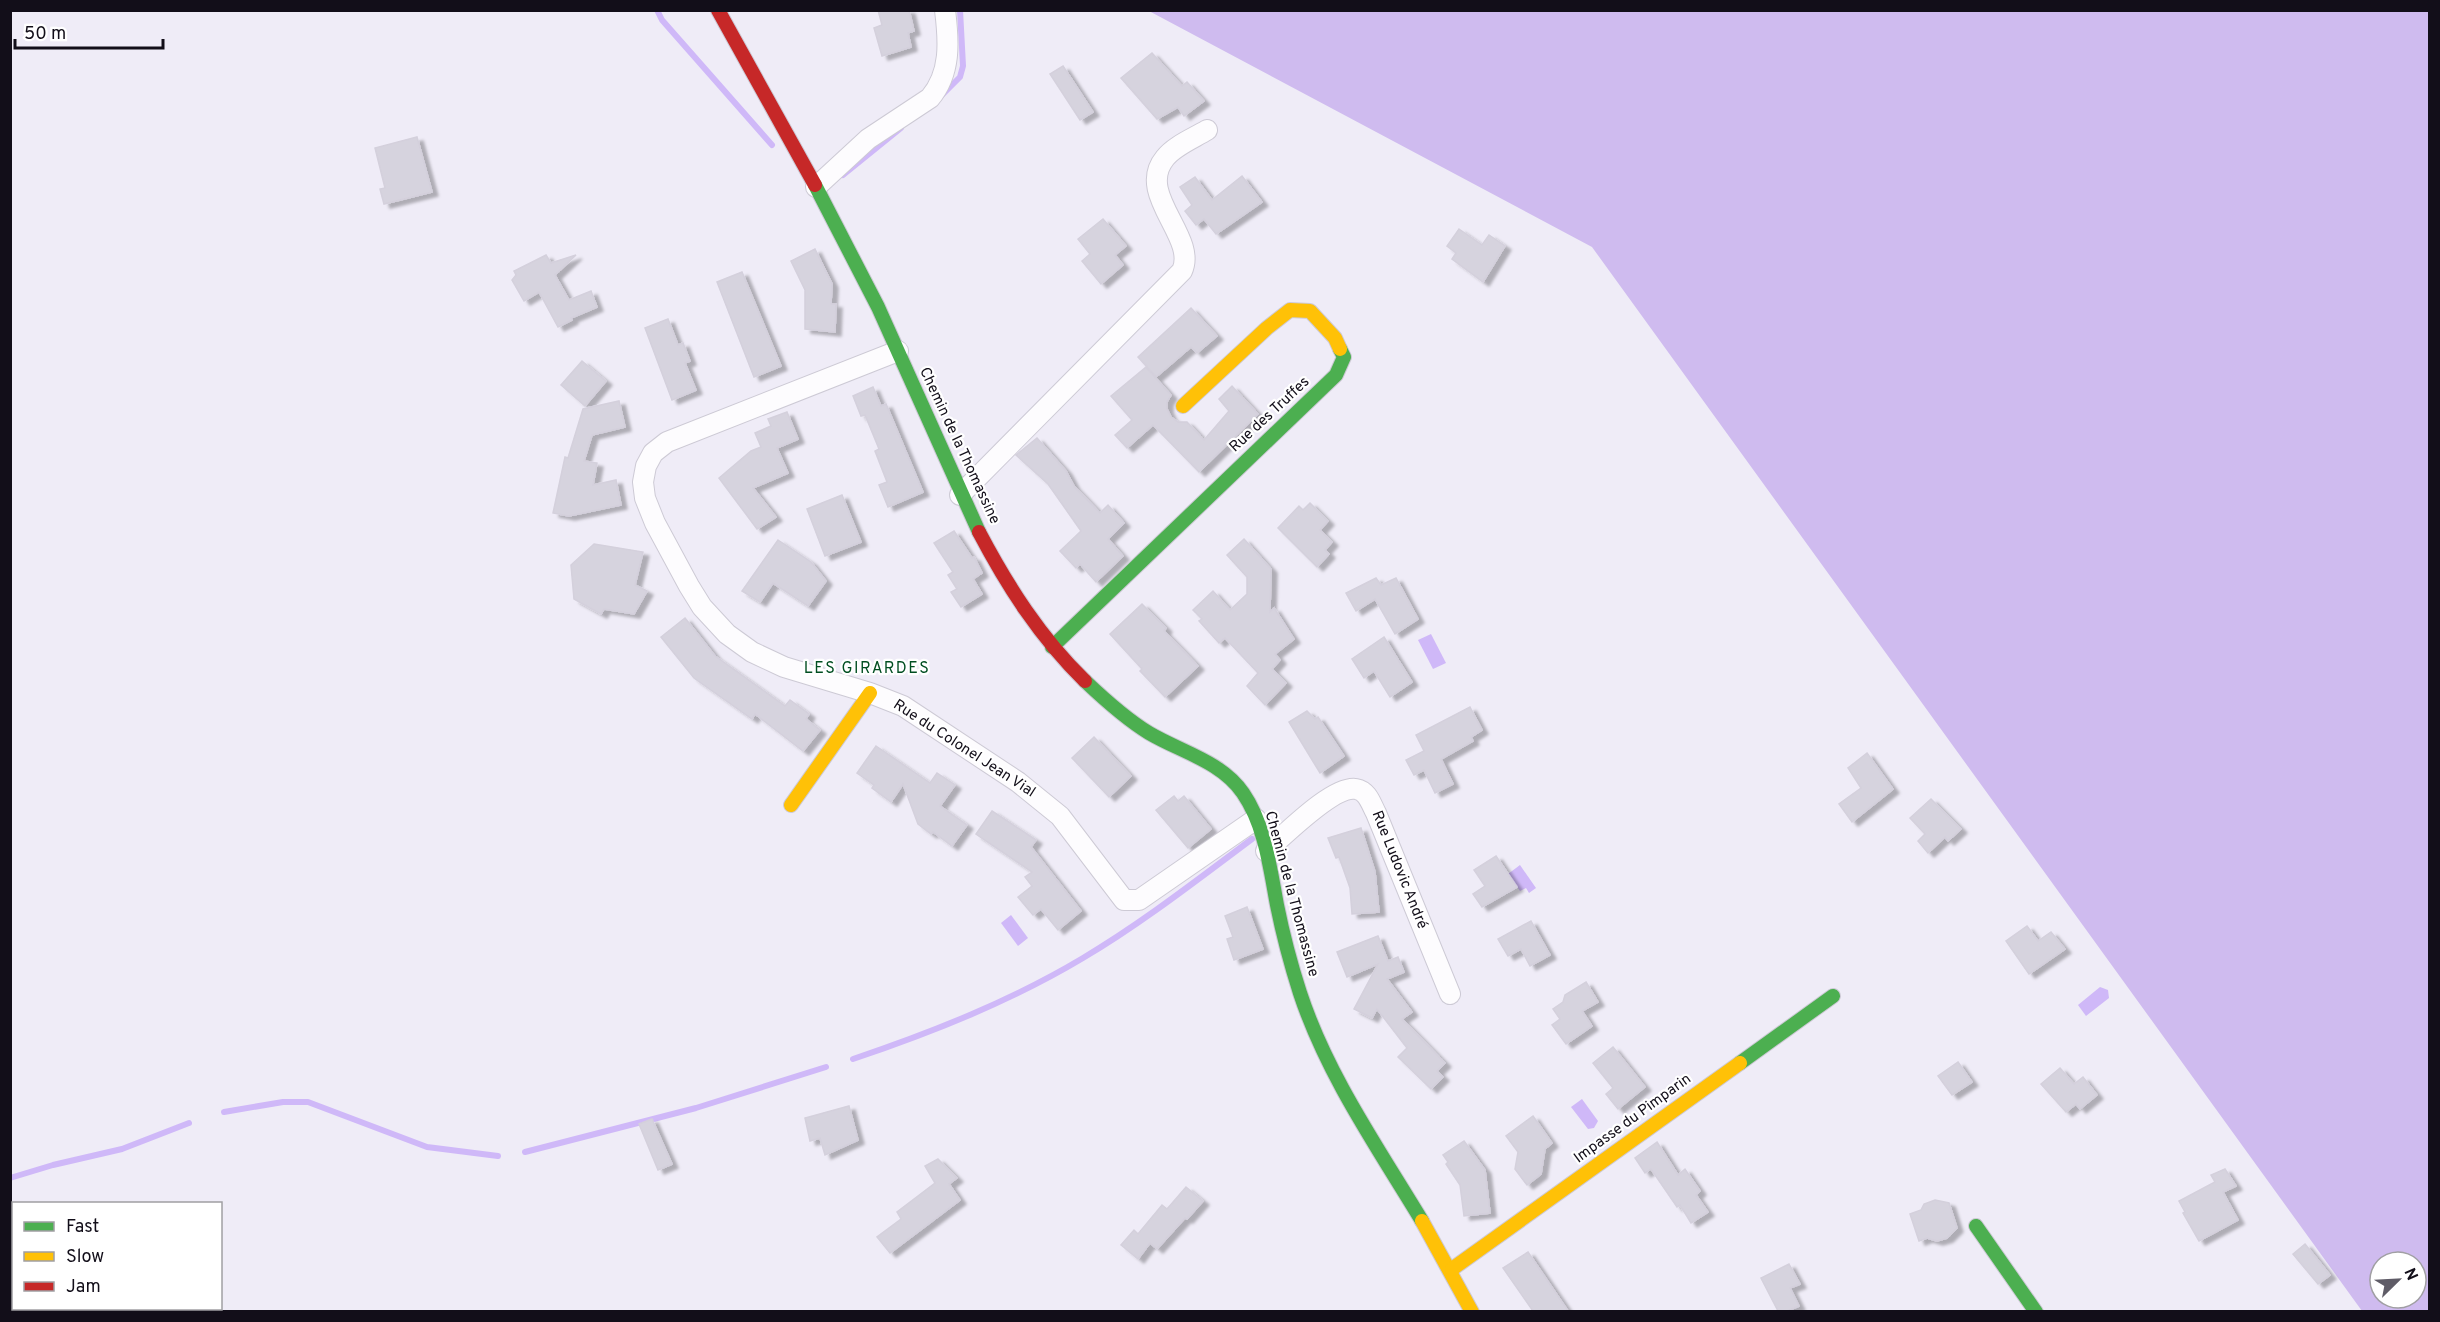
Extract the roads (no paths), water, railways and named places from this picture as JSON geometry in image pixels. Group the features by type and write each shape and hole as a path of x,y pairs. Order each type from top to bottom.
{"street":[{"name":"Chemin de la Thomassine","path":"718,10 816,187 898,351 960,495 1006,581 1032,622 1052,647 1130,719 1161,740 1217,768 1230,777 1245,796 1256,819 1266,851 1295,975 1316,1032 1344,1090 1452,1269 1472,1311"},
{"path":"816,187 868,139 930,98 937,90 946,67 948,29 945,10"},
{"path":"960,495 1182,271 1185,256 1159,194 1157,177 1160,165 1166,156 1207,130"},
{"name":"Rue des Truffes","path":"1052,647 1336,375 1343,363 1342,351 1335,338 1310,311 1290,310 1275,320 1183,406"},
{"name":"Rue du Colonel Jean Vial","path":"898,351 667,442 660,446 649,459 643,482 645,498 655,523 702,607 727,634 752,652 784,667 870,693 903,706 1034,794 1059,816 1116,893 1128,902 1139,900 1256,819"},
{"path":"791,805 870,693"},
{"name":"Rue Ludovic André","path":"1266,851 1330,797 1349,789 1358,789 1364,793 1376,813 1450,994"},
{"name":"Impasse du Pimparin","path":"1452,1269 1833,996"},
{"path":"1976,1226 2036,1311"}],"waterway":[{"path":"657,10 662,20 772,145"},
{"path":"940,97 960,77 963,66 960,10"},
{"path":"843,175 901,128"},
{"path":"853,1059 913,1038 1000,1002 1056,974 1148,916 1252,839"},
{"path":"525,1152 696,1108 826,1067"},
{"path":"224,1112 283,1102 308,1102 427,1147 498,1156"},
{"path":"10,1178 53,1165 122,1149 189,1123"}],"district":[{"name":"LES GIRARDES","path":"867,669"}]}
